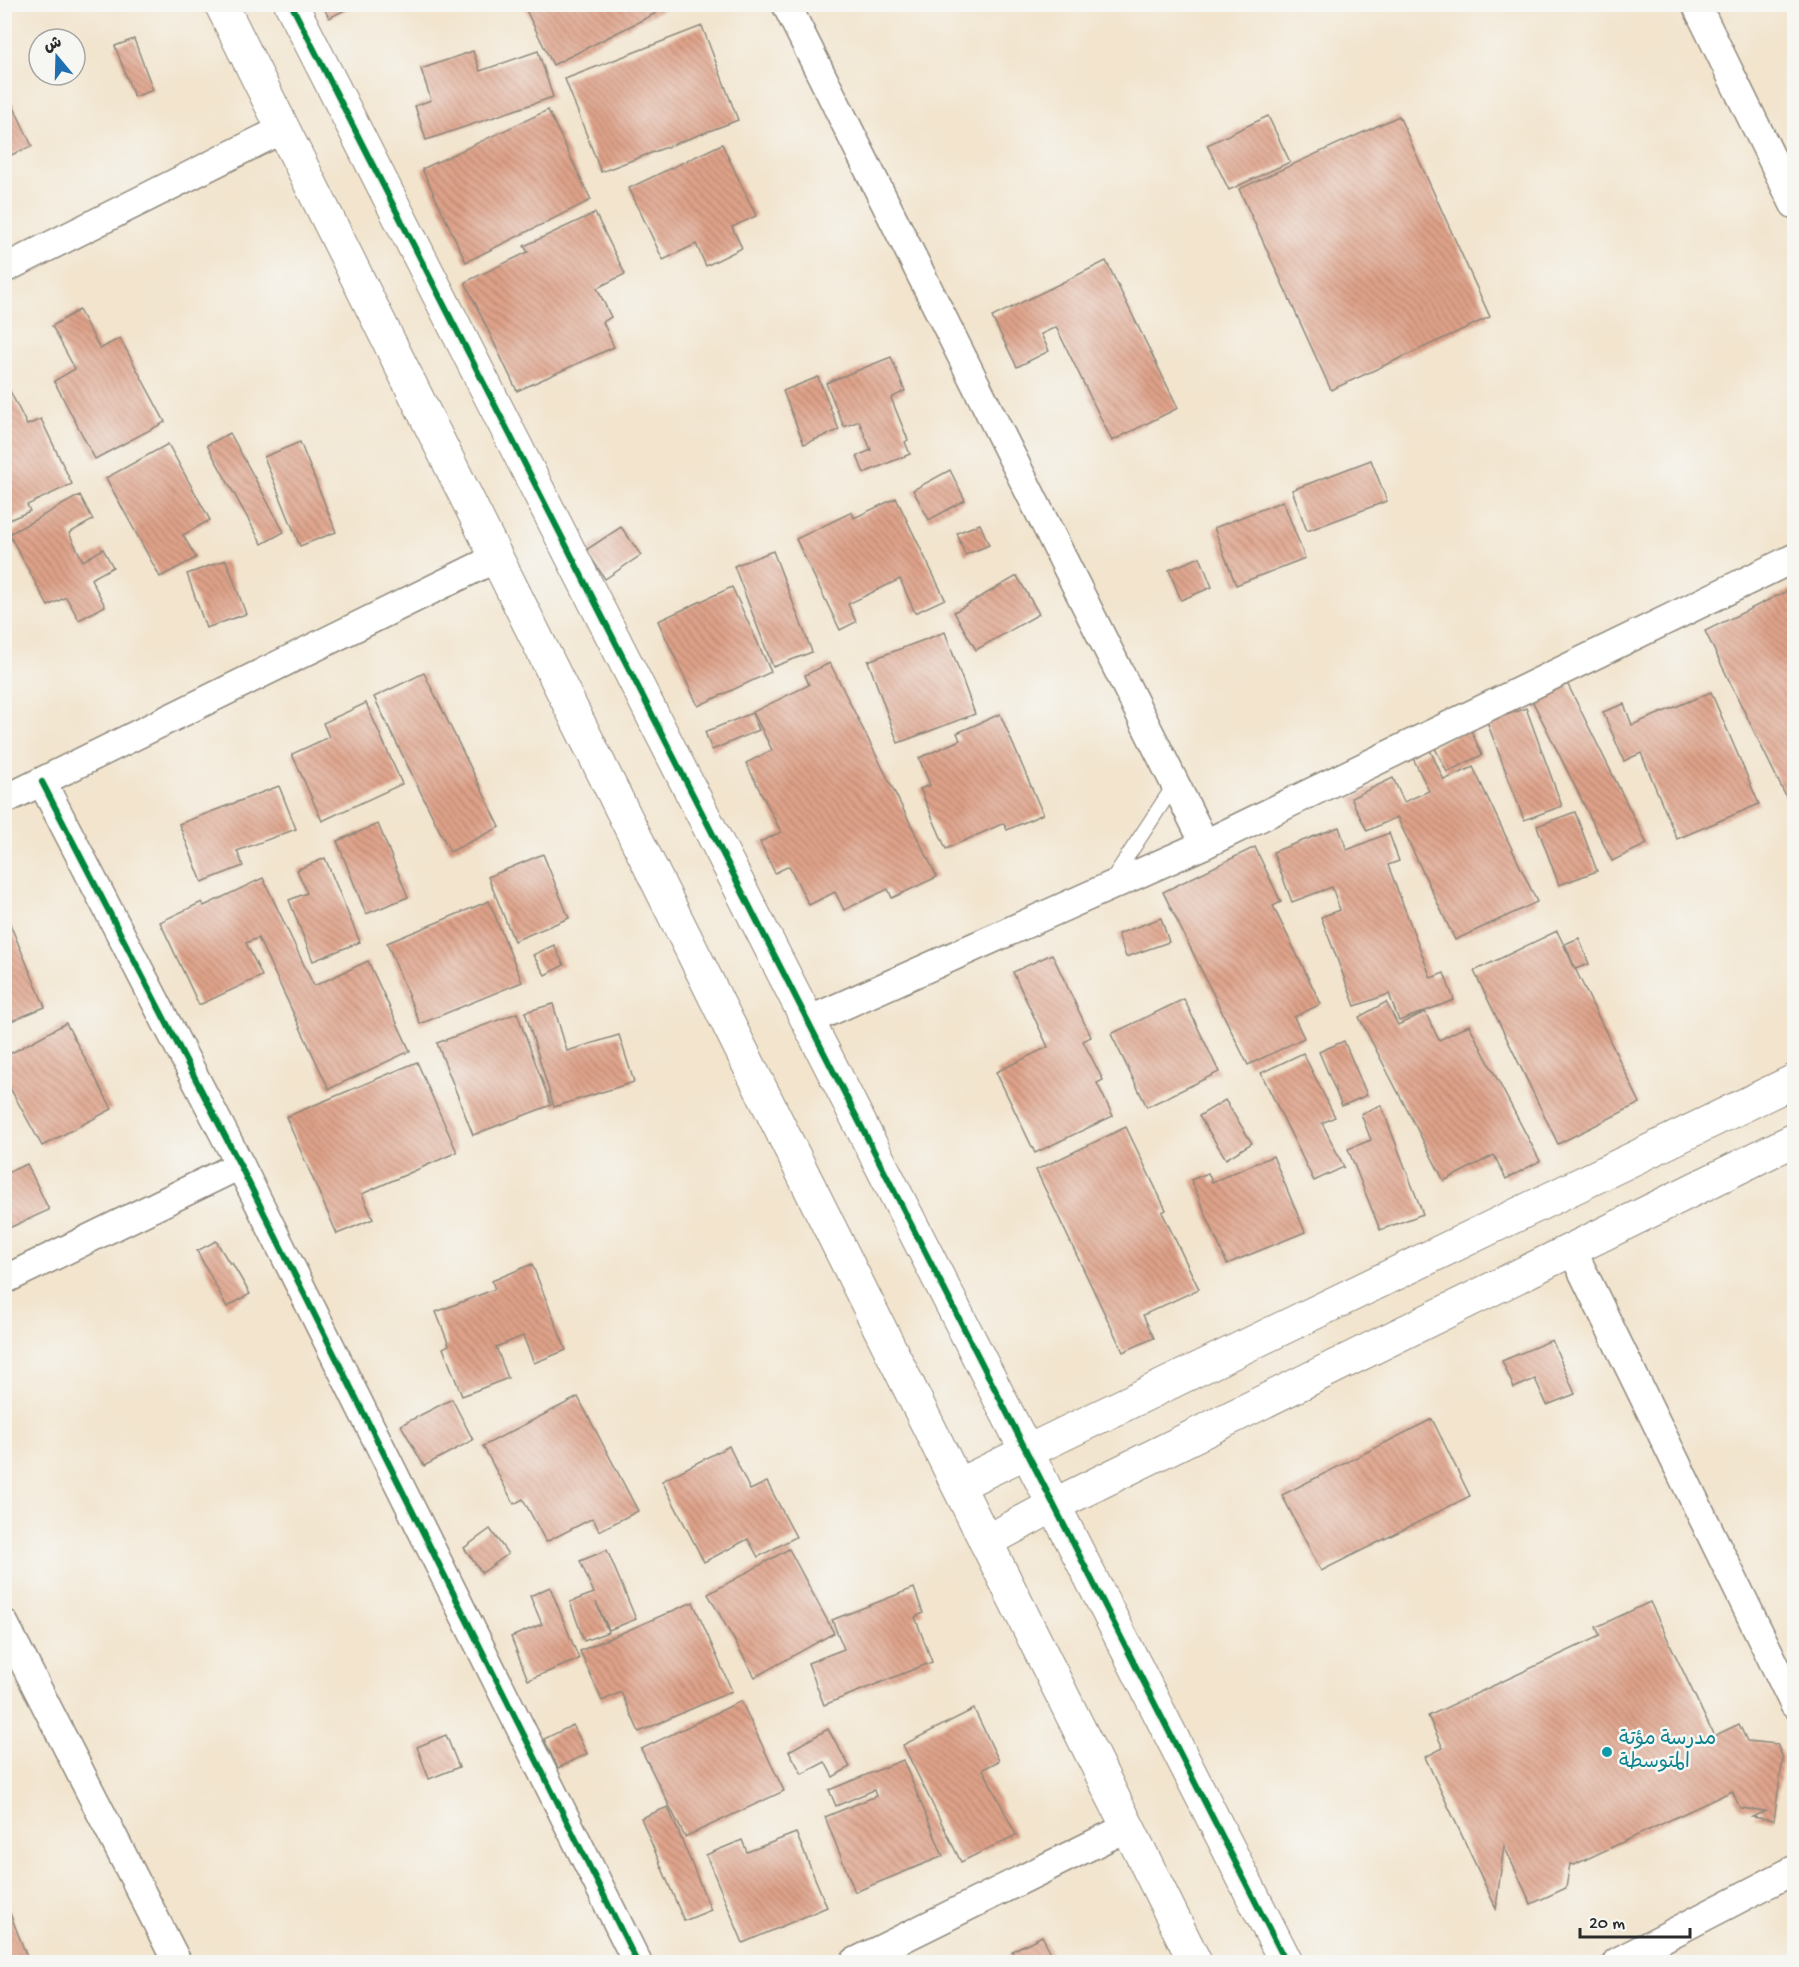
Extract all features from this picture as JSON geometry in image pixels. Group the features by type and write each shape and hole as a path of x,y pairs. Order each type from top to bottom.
{"street":[{"path":"220,4 1195,1962"},
{"path":"291,4 1286,1962"},
{"path":"786,4 1205,844"},
{"path":"1696,4 1794,204"},
{"path":"4,269 283,129"},
{"path":"4,800 496,558"},
{"path":"808,1021 1205,844 1794,558"},
{"path":"42,782 240,1165 637,1962"},
{"path":"958,1485 1026,1450 1794,1081"},
{"path":"986,1542 1054,1505 1794,1140"},
{"path":"4,1280 240,1165"},
{"path":"1572,1250 1794,1704"},
{"path":"4,1623 177,1962"},
{"path":"855,1962 1128,1827"},
{"path":"1617,1962 1794,1870"}],"lane":[{"path":"1106,888 1175,784"}],"building":[{"path":"322,4 357,4 329,18"},
{"path":"523,4 674,4 553,65"},
{"path":"702,26 738,120 601,172 565,79"},
{"path":"134,39 153,90 134,97 115,46"},
{"path":"473,51 480,71 538,51 553,97 426,140 415,106 431,100 421,69"},
{"path":"4,86 32,146 4,158"},
{"path":"548,110 591,200 466,262 422,169"},
{"path":"1268,116 1290,162 1229,190 1207,145"},
{"path":"1399,116 1490,317 1331,390 1239,189"},
{"path":"722,144 756,216 732,227 742,248 706,266 696,244 663,260 629,188"},
{"path":"595,213 625,274 597,288 611,317 603,322 614,347 517,391 465,282 528,252 524,246"},
{"path":"1106,261 1178,408 1112,441 1056,327 1041,334 1049,351 1017,367 992,317"},
{"path":"79,310 100,349 120,338 165,422 95,459 54,381 75,369 52,326"},
{"path":"891,357 905,391 891,398 908,440 905,442 910,454 864,473 857,456 871,450 859,421 844,427 826,383"},
{"path":"818,377 839,430 804,444 783,391"},
{"path":"4,379 27,425 41,419 72,484 27,505 30,511 4,522"},
{"path":"230,433 284,532 262,544 207,445"},
{"path":"300,442 336,532 300,546 264,457"},
{"path":"168,444 210,520 183,535 196,558 160,577 106,478"},
{"path":"1371,460 1387,501 1307,531 1292,490"},
{"path":"950,470 965,500 929,520 913,490"},
{"path":"80,495 93,520 69,533 83,561 103,549 113,567 91,579 105,606 79,620 66,597 48,606 9,534"},
{"path":"896,498 945,599 915,613 900,579 848,604 856,622 840,630 796,539 852,512 854,518"},
{"path":"1283,501 1305,558 1236,585 1214,528"},
{"path":"980,524 989,545 965,555 957,533"},
{"path":"621,527 641,555 605,579 586,550"},
{"path":"773,551 812,652 773,667 734,566"},
{"path":"1200,557 1212,587 1181,600 1169,570"},
{"path":"226,560 246,614 206,628 187,574"},
{"path":"1017,576 1039,614 976,650 954,612"},
{"path":"732,587 771,672 698,706 658,621"},
{"path":"1791,589 1794,597 1794,813 1705,631"},
{"path":"945,632 975,714 898,743 868,661"},
{"path":"830,663 937,877 892,898 888,889 844,910 835,892 809,905 789,866 775,873 760,842 781,832 746,763 772,750 753,712 809,685 805,675"},
{"path":"424,673 500,827 450,852 374,697"},
{"path":"1567,683 1647,844 1612,861 1532,700"},
{"path":"1711,692 1759,804 1677,839 1641,753 1624,761 1603,712 1624,704 1632,725"},
{"path":"366,703 402,784 322,821 292,754 329,737 323,723"},
{"path":"1526,708 1562,806 1524,820 1487,722"},
{"path":"752,713 759,730 712,750 705,732"},
{"path":"1000,714 1043,814 1007,830 1004,823 946,849 920,789 930,785 919,758 960,740 957,733"},
{"path":"1470,728 1482,755 1447,772 1434,746"},
{"path":"1430,750 1444,780 1473,767 1537,902 1455,940 1397,817 1367,831 1351,798 1393,778 1404,802 1429,791 1413,758"},
{"path":"279,786 296,829 237,851 243,866 202,882 179,824"},
{"path":"1575,812 1597,871 1559,885 1537,826"},
{"path":"378,824 408,897 366,914 337,841"},
{"path":"1339,827 1347,850 1389,833 1399,861 1388,865 1431,978 1444,973 1454,1000 1399,1021 1389,994 1355,1006 1321,917 1340,910 1332,887 1292,902 1273,852"},
{"path":"1255,847 1281,902 1273,906 1321,1004 1294,1017 1304,1038 1248,1065 1163,892"},
{"path":"543,854 569,918 514,941 488,877"},
{"path":"325,858 360,942 313,961 289,900 307,893 297,870"},
{"path":"263,878 314,986 368,961 410,1051 329,1089 258,938 246,943 262,976 199,1005 160,922 202,902 204,906"},
{"path":"489,901 522,982 420,1024 387,943"},
{"path":"4,910 45,1007 4,1024"},
{"path":"1161,918 1169,942 1126,957 1118,934"},
{"path":"1557,931 1640,1103 1558,1144 1474,971"},
{"path":"1579,938 1589,964 1575,969 1565,944"},
{"path":"554,945 564,965 545,975 533,955"},
{"path":"1052,954 1091,1037 1083,1041 1103,1080 1097,1083 1113,1116 1035,1153 996,1072 1048,1047 1013,972"},
{"path":"1184,999 1219,1072 1147,1107 1111,1034"},
{"path":"1386,1002 1398,1025 1425,1012 1439,1040 1469,1025 1540,1161 1506,1179 1494,1155 1444,1181 1359,1017"},
{"path":"553,1004 567,1051 619,1035 634,1082 554,1107 525,1012"},
{"path":"517,1013 551,1105 473,1135 437,1043"},
{"path":"66,1023 112,1109 42,1146 4,1077 4,1057"},
{"path":"1344,1041 1367,1095 1342,1106 1319,1052"},
{"path":"1303,1053 1335,1117 1322,1123 1344,1167 1314,1181 1261,1073"},
{"path":"417,1062 457,1152 362,1194 373,1219 337,1234 286,1117"},
{"path":"1225,1100 1252,1143 1226,1159 1199,1116"},
{"path":"1381,1105 1423,1214 1380,1230 1348,1149 1371,1140 1361,1114"},
{"path":"1126,1127 1166,1210 1162,1212 1199,1289 1143,1315 1154,1338 1123,1352 1036,1170"},
{"path":"1273,1156 1305,1232 1227,1264 1191,1180 1208,1173 1212,1182"},
{"path":"27,1164 49,1210 9,1228 4,1218 4,1174"},
{"path":"216,1241 250,1294 227,1307 197,1251"},
{"path":"532,1264 566,1350 534,1363 523,1336 496,1347 508,1378 462,1396 443,1348 449,1345 436,1312 495,1289 492,1281"},
{"path":"1552,1340 1575,1394 1547,1405 1535,1379 1514,1388 1502,1361"},
{"path":"578,1397 638,1511 599,1531 593,1518 546,1542 523,1499 514,1504 483,1446"},
{"path":"452,1399 473,1440 424,1466 401,1425"},
{"path":"1432,1419 1470,1496 1321,1571 1282,1495"},
{"path":"729,1446 750,1490 767,1482 796,1537 758,1557 748,1539 704,1562 662,1481"},
{"path":"490,1529 508,1554 482,1573 464,1548"},
{"path":"789,1549 834,1633 755,1677 708,1594"},
{"path":"607,1550 636,1619 609,1630 596,1602 608,1632 584,1641 570,1602 594,1593 580,1561"},
{"path":"550,1587 579,1659 528,1680 511,1637 542,1624 530,1596"},
{"path":"914,1588 923,1613 915,1617 932,1662 824,1705 808,1663 844,1649 832,1620"},
{"path":"693,1602 732,1691 639,1732 621,1692 602,1701 580,1651"},
{"name":"مدرسة مؤتة المتوسطة","path":"1650,1602 1714,1736 1739,1724 1747,1741 1777,1744 1783,1758 1774,1820 1752,1817 1765,1811 1740,1808 1732,1791 1574,1865 1570,1864 1566,1888 1531,1904 1504,1846 1496,1908 1425,1757 1443,1748 1428,1716 1600,1636 1596,1627"},
{"path":"741,1701 784,1791 685,1837 641,1749"},
{"path":"974,1709 999,1761 983,1769 1016,1835 961,1862 903,1745"},
{"path":"573,1725 587,1754 558,1768 544,1739"},
{"path":"828,1729 850,1767 833,1777 825,1762 802,1774 789,1751"},
{"path":"446,1735 459,1767 429,1779 417,1747"},
{"path":"903,1760 943,1856 855,1892 825,1817 876,1796 874,1790 836,1806 829,1790"},
{"path":"668,1807 711,1910 684,1921 641,1818"},
{"path":"796,1833 827,1907 743,1943 706,1855 742,1840 747,1852"},
{"path":"4,1898 29,1962 4,1962"},
{"path":"1042,1936 1056,1962 996,1962 1013,1954 1012,1951"}],"cycle path":[{"path":"291,4 1286,1962"},
{"path":"42,782 240,1165 637,1962"}],"place":[{"name":"مدرسة مؤتة المتوسطة","path":"1607,1752"}]}
